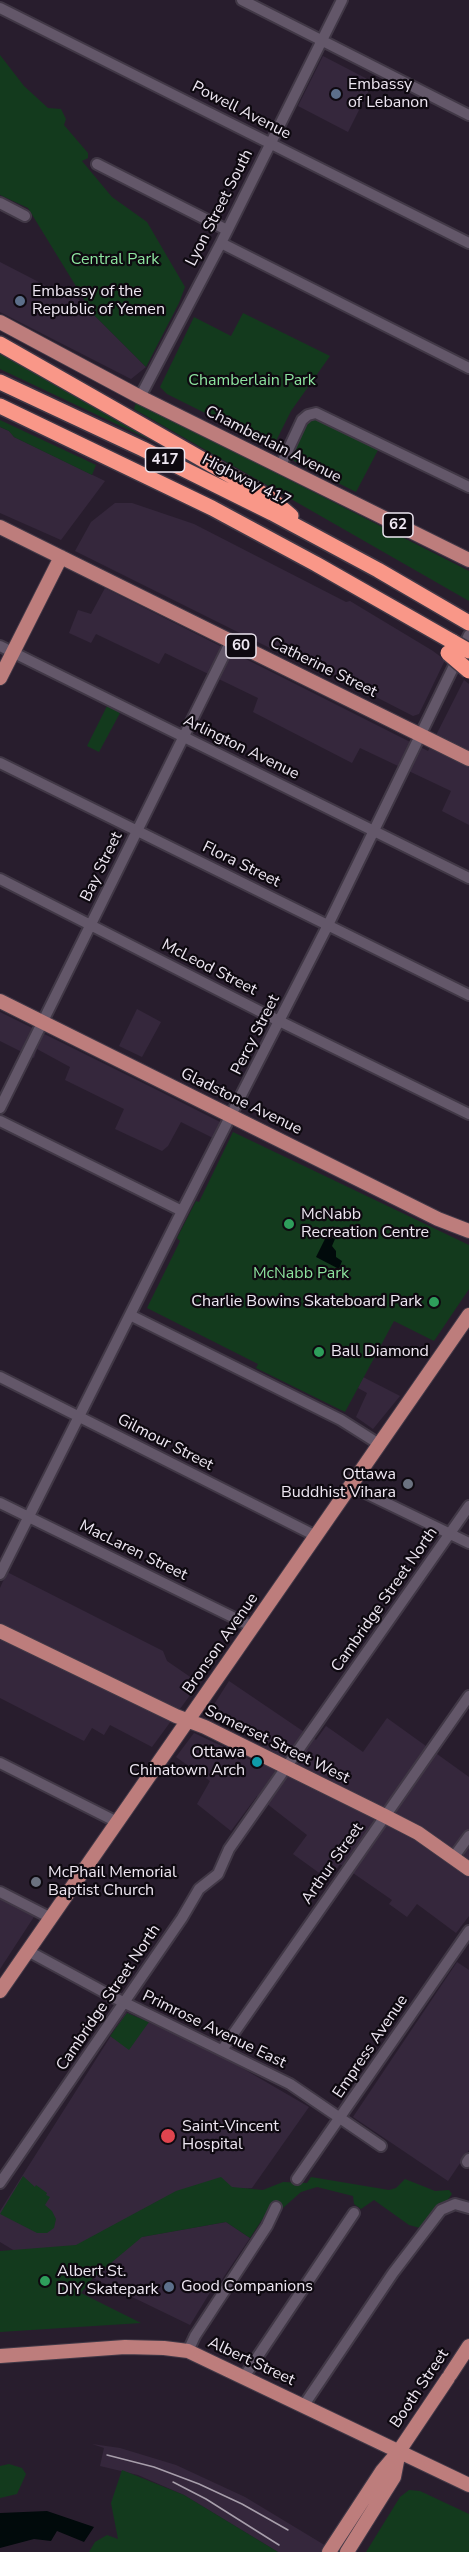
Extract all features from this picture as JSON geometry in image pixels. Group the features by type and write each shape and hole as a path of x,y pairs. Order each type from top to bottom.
{"highway":[{"path":"0,344 270,498 327,543"},
{"name":"Highway 417","path":"0,381 143,449 327,543 467,626"},
{"name":"417","path":"0,406 222,514 391,607 451,648 469,651"},
{"path":"451,648 469,671"}],"main road":[{"name":"Chamberlain Avenue","path":"0,322 140,397 469,560"},
{"path":"0,328 28,339"},
{"name":"Catherine Street","path":"0,527 469,759"},
{"path":"0,678 61,557"},
{"name":"Gladstone Avenue","path":"0,1001 438,1219 469,1231"},
{"name":"Bronson Avenue","path":"0,1991 469,1315"},
{"name":"Somerset Street West","path":"0,1631 187,1722 205,1727 413,1830 469,1869"},
{"name":"Booth Street","path":"329,2552 469,2346"},
{"name":"Albert Street","path":"0,2356 125,2347 188,2351 469,2485"},
{"name":"Booth Street","path":"347,2552 394,2477 399,2451"}],"street":[{"path":"242,0 469,115"},
{"name":"Lyon Street South","path":"140,397 221,243 342,0"},
{"name":"Powell Avenue","path":"0,8 469,243"},
{"path":"97,164 227,230"},
{"path":"0,203 25,216"},
{"path":"221,243 469,368"},
{"path":"280,467 302,420 316,413 469,487"},
{"name":"Percy Street","path":"0,1574 423,737 467,626"},
{"name":"Bay Street","path":"0,1108 41,1021 231,641"},
{"name":"Arlington Avenue","path":"0,646 469,878"},
{"name":"Flora Street","path":"0,763 469,995"},
{"name":"McLeod Street","path":"0,879 469,1114"},
{"path":"0,1121 182,1211"},
{"path":"130,1315 341,1420 379,1444"},
{"name":"Gilmour Street","path":"0,1377 316,1536"},
{"path":"351,1486 469,1543"},
{"name":"MacLaren Street","path":"0,1503 253,1627"},
{"name":"Cambridge Street North","path":"0,2183 182,1918 199,1889 218,1874 229,1849 469,1506"},
{"name":"Arthur Street","path":"222,2050 469,1696"},
{"path":"0,1763 117,1822"},
{"path":"453,1858 469,1836"},
{"path":"0,1892 51,1918"},
{"name":"Empress Avenue","path":"297,2179 469,1931"},
{"name":"Primrose Avenue East","path":"28,1951 124,2003 290,2084 381,2146"},
{"path":"304,2405 393,2273 441,2210 455,2204 469,2208"},
{"path":"188,2351 195,2336 267,2226 276,2207"},
{"path":"244,2377 354,2213"}],"shaded area":[{"name":"Embassy of Lebanon","path":"323,56 373,82 348,132 298,106"},
{"path":"0,262 62,294 68,289 146,367 131,379 0,312"},
{"path":"0,427 9,431 14,437 105,481 61,540 0,513"},
{"path":"115,503 132,503 194,524 346,602 350,601 433,651 445,660 419,714 413,716 308,662 294,660 75,551 91,522"},
{"path":"105,588 428,751 464,680 469,684 469,825 442,811 451,791 360,748 352,763 253,712 258,698 165,653 159,664 96,634 91,643 69,633 78,610 91,614"},
{"path":"137,1009 161,1022 142,1057 119,1046"},
{"path":"0,1012 222,1123 213,1138 181,1122 168,1146 162,1151 115,1129 124,1109 65,1080 70,1067 37,1049 34,1058 0,1041"},
{"path":"327,1235 335,1239 332,1246 336,1251 336,1257 342,1261 339,1269 316,1257"},
{"path":"363,1377 400,1396 373,1429 356,1417 367,1393 358,1388"},
{"path":"7,1572 163,1651 167,1661 199,1683 152,1747 110,1725 104,1735 92,1728 84,1741 0,1698 0,1588"},
{"path":"229,1681 316,1740 326,1726 363,1752 387,1718 469,1777 469,1916 456,1933 417,1904 407,1917 389,1904 392,1900 340,1864 329,1880 293,1854 307,1835 257,1796 231,1831 197,1804 210,1781 176,1757 194,1733 253,1761 265,1743 216,1718 213,1706"},
{"path":"0,1885 41,1906 0,1969"},
{"path":"457,1962 469,1970 469,2150 448,2181 353,2117"},
{"name":"Saint-Vincent Hospital","path":"126,2012 218,2054 309,2107 252,2188 218,2190 35,2263 0,2242 0,2211"},
{"path":"226,2222 250,2238 221,2281 214,2286 190,2325 93,2278 141,2237"},
{"path":"92,2444 120,2448 176,2465 245,2497 336,2552 278,2552 184,2495 138,2475 100,2466 104,2448"},
{"path":"47,2511 94,2527 84,2542 57,2531 51,2541 34,2539 0,2548 0,2513"}],"green space":[{"name":"Central Park","path":"0,55 24,86 48,108 61,109 66,119 64,125 88,153 88,158 82,161 112,197 147,222 185,287 146,367 93,314 28,208 0,195"},
{"name":"Chamberlain Park","path":"243,313 330,356 291,411 273,447 167,394 160,387 194,317 231,336"},
{"path":"0,352 165,445 165,447 0,369"},
{"path":"136,402 469,571 469,601 134,409"},
{"path":"0,420 96,465 92,475 14,437 9,431 0,427"},
{"name":"Chamberlain Park","path":"310,420 321,420 378,450 356,492 294,461 292,452"},
{"path":"107,706 120,713 99,752 87,746"},
{"name":"McNabb Park","path":"233,1132 469,1245 469,1289 434,1341 394,1321 345,1412 256,1368 258,1364 147,1308 180,1241 177,1238 196,1201 199,1202"},
{"path":"127,2013 149,2022 129,2050 110,2036"},
{"path":"23,2176 50,2197 45,2205 56,2219 54,2228 47,2233 37,2233 0,2214"},
{"path":"221,2177 232,2187 263,2190 283,2182 307,2183 311,2177 389,2190 396,2188 405,2179 435,2191 449,2190 452,2194 447,2201 439,2203 420,2228 409,2225 374,2200 361,2209 354,2204 353,2196 317,2187 301,2192 283,2208 271,2206 250,2238 226,2222 142,2237 93,2278 81,2293 141,2323 0,2332 0,2251 76,2245 176,2191"},
{"path":"9,2464 22,2468 26,2474 17,2494 0,2498 0,2466"},
{"path":"122,2470 184,2495 278,2552 89,2552 95,2542 107,2535 118,2539 111,2503"},
{"path":"409,2490 420,2491 469,2514 469,2552 366,2552 400,2497"}],"tram line":[{"path":"107,2455 154,2467 199,2484 242,2504 288,2530"},
{"path":"173,2482 206,2499 279,2545"}],"place":[{"name":"Embassy of Lebanon","path":"336,94"},
{"name":"Embassy of the Republic of Yemen","path":"20,301"},
{"name":"McNabb Recreation Centre","path":"289,1224"},
{"name":"Charlie Bowins Skateboard Park","path":"434,1302"},
{"name":"Ball Diamond","path":"319,1352"},
{"name":"Ottawa Buddhist Vihara","path":"408,1484"},
{"name":"Ottawa Chinatown Arch","path":"257,1762"},
{"name":"McPhail Memorial Baptist Church","path":"36,1882"},
{"name":"Saint-Vincent Hospital","path":"168,2136"},
{"name":"Albert St. DIY Skatepark","path":"45,2281"},
{"name":"Good Companions","path":"169,2287"}]}
